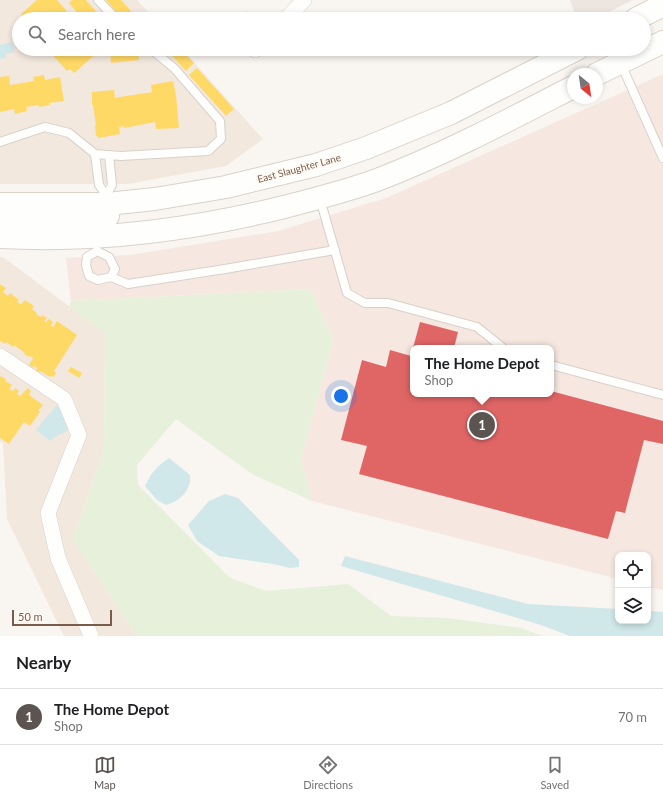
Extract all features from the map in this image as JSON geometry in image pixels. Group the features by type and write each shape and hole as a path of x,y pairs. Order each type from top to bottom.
{"main road":[{"path":"650,12 663,5"},
{"path":"651,48 663,42"},
{"name":"East Slaughter Lane","path":"0,204 104,195 155,199 226,187 279,175 342,157 398,136 451,113 563,56"},
{"path":"603,71 633,56"},
{"path":"0,237 60,237 98,244 273,210 320,198 375,180 414,165 501,124 567,90"},
{"path":"0,222 105,220 108,216 104,195"}],"street":[{"path":"293,12 304,0"},
{"path":"0,356 64,399 79,435 48,513 58,558 91,636"}],"lane":[{"path":"98,0 109,12"},
{"path":"0,142 45,127 69,133 95,154 121,156 208,152 221,139 220,121 174,68 159,56"},
{"path":"620,62 663,158"},
{"path":"95,154 104,195"},
{"path":"104,195 112,185 109,155"},
{"path":"320,198 347,294 366,303 388,303 476,327 499,345"},
{"path":"111,277 115,269 109,257 98,244 87,257 86,265 89,276 98,280 111,277 128,284 335,250"},
{"path":"554,366 663,394"}],"shaded area":[{"path":"0,0 137,0 148,12 12,12 12,56 188,56 263,139 226,166 128,184 0,184"},
{"path":"570,0 633,0 608,12 574,12"},
{"path":"663,74 663,590 651,588 651,552 615,552 615,578 312,501 301,460 333,340 311,289 71,301 66,258 130,255 278,231 386,198 596,104 603,104 603,101"},
{"path":"0,257 3,257 105,333 104,450 73,539 137,636 64,636 7,519 3,443 0,442"}],"green space":[{"path":"311,289 333,340 301,460 312,501 252,474 176,419 137,465 138,485 230,578 266,591 348,584 391,616 447,618 521,628 543,636 137,636 73,539 104,450 105,334 69,307 71,301"}],"water":[{"path":"12,42 12,52 6,54 6,58 0,59 0,45"},
{"path":"57,405 62,411 69,429 50,441 36,430"},
{"path":"169,458 190,475 190,480 189,486 184,494 176,501 166,505 157,500 145,486 155,470"},
{"path":"225,494 238,498 299,560 299,567 290,568 219,556 197,541 188,525 209,501"},
{"path":"345,556 528,604 615,609 615,624 651,624 651,611 663,612 663,636 570,636 538,624 341,566"}],"building: Homes":[{"path":"37,0 57,0 68,12 23,12"},
{"path":"72,0 86,0 97,12 77,12 69,3"},
{"path":"106,0 121,0 132,12 117,12"},
{"path":"53,56 93,56 74,73 70,69 67,71"},
{"path":"110,56 139,56 139,60 111,63"},
{"path":"172,56 188,56 194,63 186,71"},
{"path":"197,68 234,109 226,116 189,75"},
{"path":"44,75 45,80 60,77 64,101 49,103 50,105 39,107 39,105 26,107 27,111 15,114 14,109 0,112 0,77 9,76 10,85 34,81 33,77"},
{"path":"173,81 176,95 179,128 156,129 155,122 124,128 124,126 119,127 120,134 98,138 97,135 96,136 92,92 114,90 115,98 152,92 151,85"},
{"path":"0,284 6,288 3,292 8,296 10,293 19,300 17,302 21,304 25,300 34,306 32,309 37,313 36,314 47,318 44,321 46,322 49,319 53,322 51,325 53,327 57,321 77,335 54,371 56,373 54,377 50,377 40,371 39,373 36,371 37,368 34,366 33,368 29,365 33,358 24,354 25,353 14,345 13,347 6,342 5,344 0,341"},
{"path":"71,367 82,373 79,378 68,371"},
{"path":"1,376 6,379 5,381 12,385 9,389 13,391 15,388 19,391 17,394 20,396 28,388 31,391 29,395 43,405 38,410 40,412 30,426 24,422 9,444 0,438"}],"building: Shops":[{"path":"420,322 458,332 455,345 414,345"},
{"path":"390,350 410,356 410,397 554,397 554,392 663,421 663,444 644,440 625,513 616,511 608,539 359,474 367,446 341,440 362,360 386,367"}],"place":[{"name":"The Home Depot","path":"482,425"}]}
